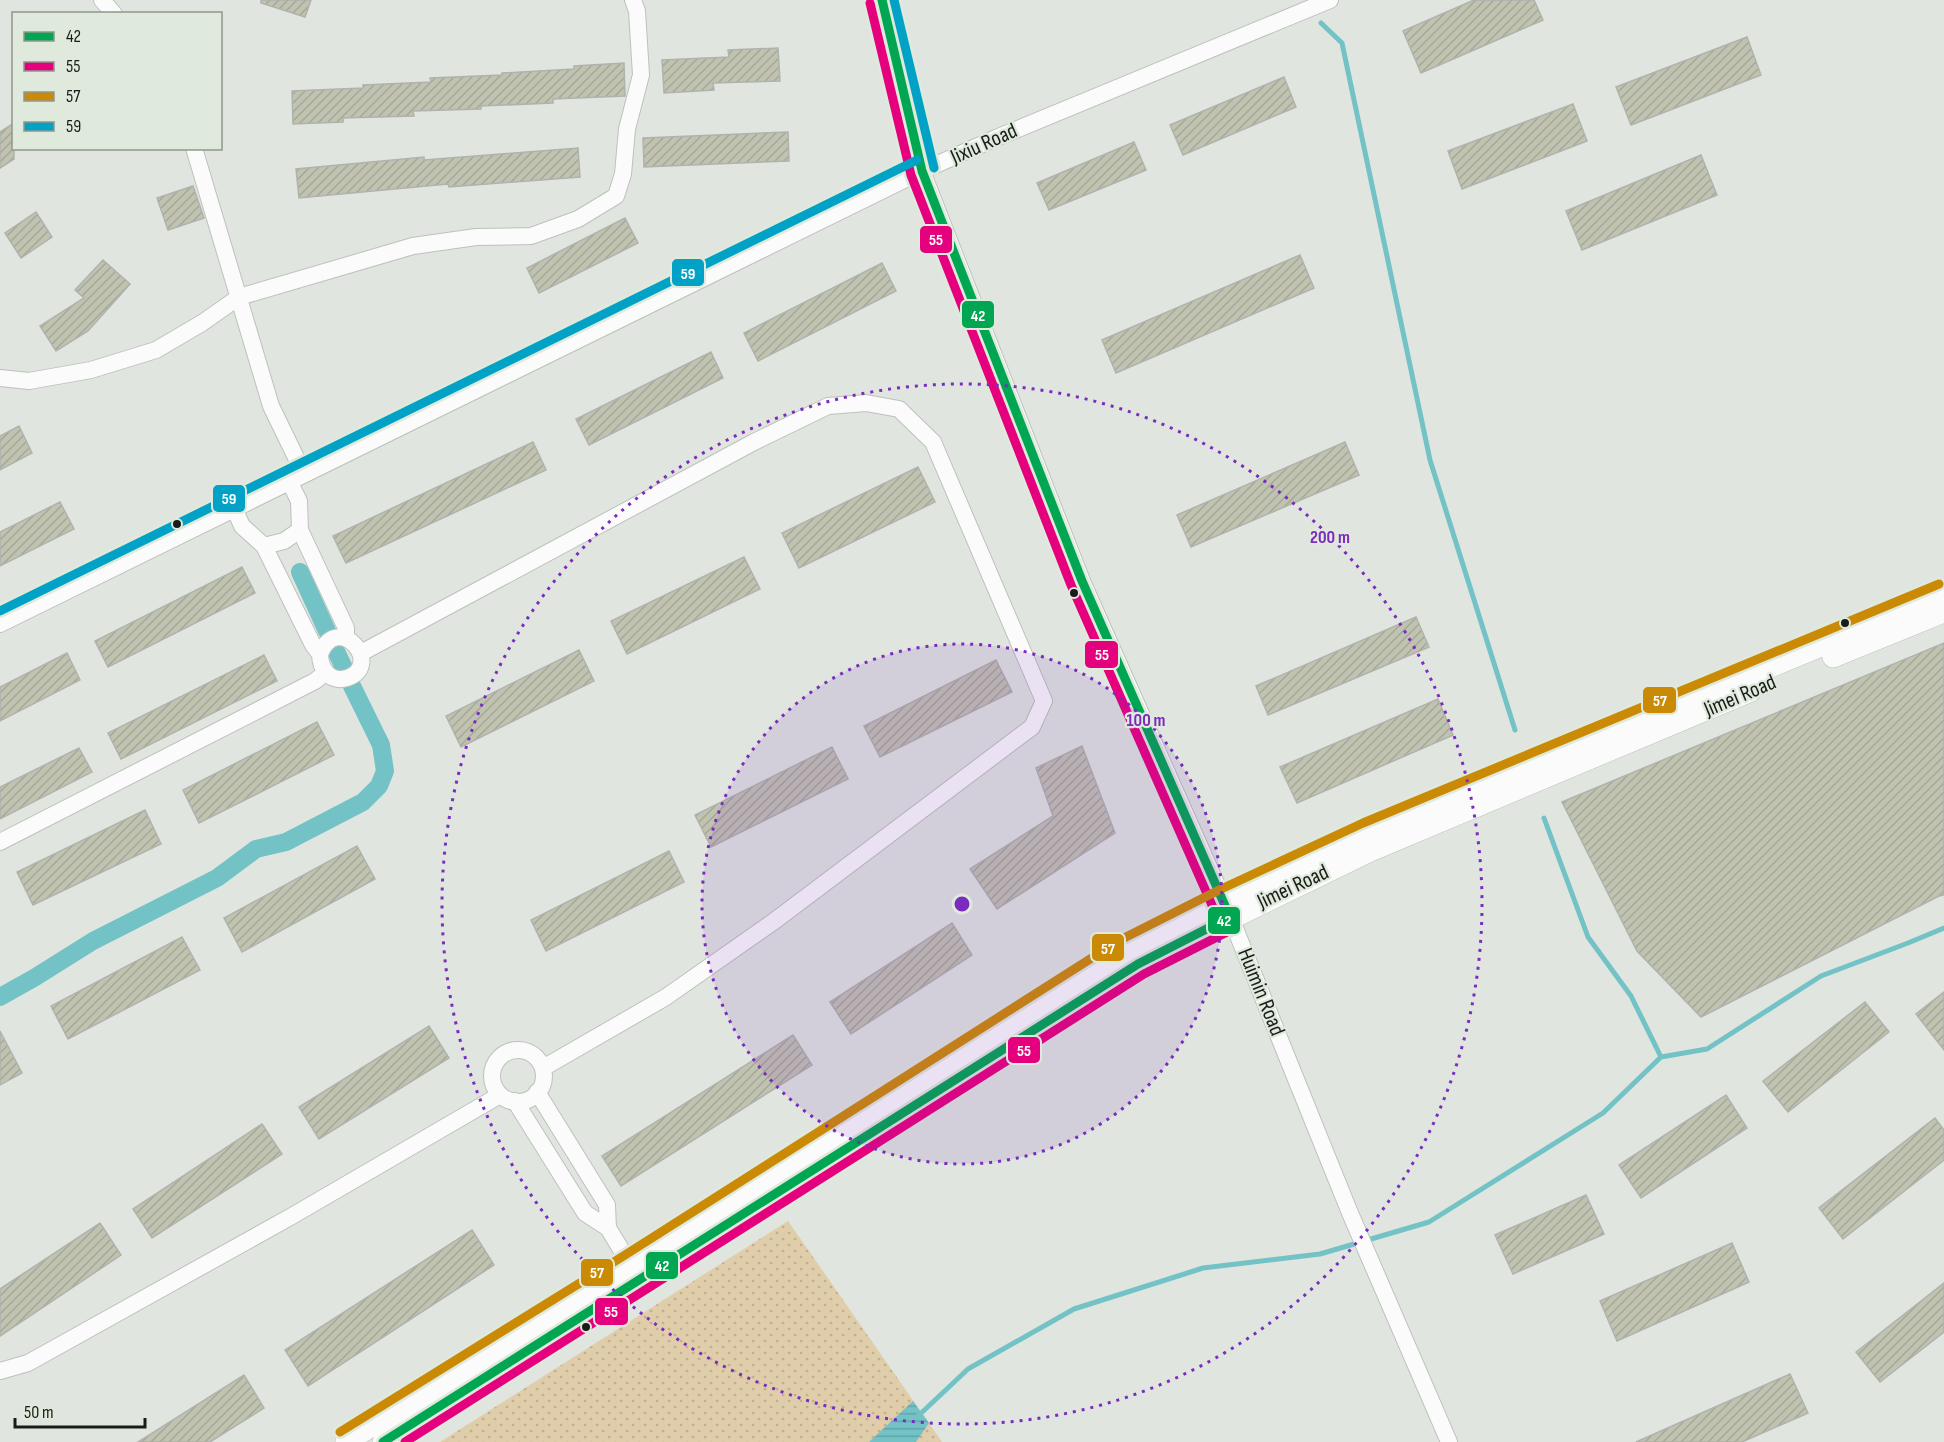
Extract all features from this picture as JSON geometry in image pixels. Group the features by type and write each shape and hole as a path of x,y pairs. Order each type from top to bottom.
{"main road":[{"name":"Jimei Road","path":"346,1442 635,1272 1227,909 1368,834 1944,595"},
{"name":"Jimei Road","path":"1227,909 1944,612"},
{"name":"Jimei Road","path":"383,1442 635,1272"}],"street":[{"path":"102,0 112,12"},
{"path":"0,378 29,381 91,370 156,350 202,323 239,297 413,246 476,237 531,236 578,219 616,196 623,174 627,129 641,75 637,11 633,0"},
{"name":"Huimin Road","path":"882,0 922,171 1082,581 1227,909 1350,1213 1449,1442"},
{"name":"Jixiu Road","path":"0,624 922,171 1330,0"},
{"path":"195,150 296,478 300,530 346,628 346,638"},
{"path":"361,653 754,442 828,406 866,403 899,409 933,442 1044,701 1032,727 773,922 666,997 543,1068"},
{"path":"234,508 242,526 264,546 313,645 320,654"},
{"path":"264,546 284,541 300,530"},
{"path":"339,638 346,638 353,642 361,653 359,666 350,676 337,679 325,673 320,661 320,654 327,643 339,638"},
{"path":"0,842 315,681 325,673"},
{"path":"0,1371 38,1358 507,1098 523,1101 531,1098 542,1085 543,1068 532,1054 515,1050 507,1053 495,1064 492,1080 507,1098 585,1214 608,1228 635,1272"},
{"path":"537,1092 607,1205 608,1228"}],"shaded area":[{"path":"788,1221 942,1442 440,1442"}],"water":[{"path":"913,1401 929,1423 916,1442 869,1442"}],"building":[{"path":"261,0 311,0 305,17 261,3"},
{"path":"1474,0 1534,0 1543,20 1421,73 1403,31"},
{"path":"1747,37 1761,75 1631,125 1616,87"},
{"path":"778,48 780,81 713,83 714,90 664,93 662,60 729,57 728,50"},
{"path":"624,63 625,96 553,99 553,103 481,106 481,109 413,111 414,116 343,118 343,122 293,124 292,91 363,88 363,85 431,82 430,78 502,75 502,73 574,69 574,66"},
{"path":"1284,77 1296,107 1183,155 1170,125"},
{"path":"1573,104 1587,141 1462,189 1448,151"},
{"path":"12,124 14,159 0,168 0,132"},
{"path":"788,132 789,161 644,167 643,138"},
{"path":"1134,142 1146,170 1049,210 1037,183"},
{"path":"578,148 580,177 449,187 448,184 299,198 296,169 424,157 424,160"},
{"path":"1701,155 1717,195 1582,250 1566,211"},
{"path":"193,186 204,218 168,230 157,198"},
{"path":"36,212 52,237 21,258 5,233"},
{"path":"625,218 638,243 539,293 527,268"},
{"path":"1300,255 1314,288 1116,373 1102,340"},
{"path":"103,260 130,284 88,331 56,351 40,326 84,298 75,290"},
{"path":"882,263 896,291 758,361 744,333"},
{"path":"711,352 723,378 589,445 576,419"},
{"path":"19,426 32,453 0,470 0,436"},
{"path":"533,442 546,470 346,563 333,536"},
{"path":"1345,442 1359,475 1191,547 1177,515"},
{"path":"918,467 935,502 799,568 782,533"},
{"path":"60,502 74,529 0,566 0,532"},
{"path":"744,557 760,589 627,654 611,621"},
{"path":"242,567 255,593 108,667 95,641"},
{"path":"1416,617 1429,647 1268,715 1256,686"},
{"path":"1944,643 1944,895 1701,1017 1637,951 1562,802"},
{"path":"579,650 594,681 461,747 446,716"},
{"path":"67,653 80,680 0,721 0,687"},
{"path":"264,655 277,681 121,759 108,733"},
{"path":"996,660 1012,692 880,757 864,726"},
{"path":"1438,699 1453,735 1297,803 1280,767"},
{"path":"317,722 334,755 199,823 183,790"},
{"path":"1082,746 1115,833 997,909 970,869 1053,816 1036,768"},
{"path":"832,747 848,779 711,847 695,815"},
{"path":"79,748 92,772 0,819 0,787"},
{"path":"145,810 161,844 33,905 17,872"},
{"path":"357,846 375,879 242,952 224,918"},
{"path":"669,851 684,882 546,951 531,920"},
{"path":"952,923 972,955 851,1034 830,1002"},
{"path":"182,937 200,970 68,1039 51,1006"},
{"path":"1944,992 1944,1050 1916,1014"},
{"path":"1865,1002 1889,1032 1788,1112 1763,1081"},
{"path":"429,1026 449,1058 319,1139 299,1107"},
{"path":"0,1031 22,1073 0,1085"},
{"path":"793,1035 812,1065 621,1186 602,1156"},
{"path":"1726,1095 1747,1128 1641,1198 1619,1165"},
{"path":"1935,1118 1944,1130 1944,1160 1843,1239 1819,1208"},
{"path":"262,1124 282,1154 152,1238 133,1209"},
{"path":"1586,1195 1604,1234 1513,1274 1495,1235"},
{"path":"100,1223 121,1255 0,1336 0,1289"},
{"path":"472,1230 494,1265 308,1386 285,1350"},
{"path":"1732,1243 1749,1282 1617,1341 1600,1301"},
{"path":"1944,1283 1944,1332 1880,1382 1856,1352"},
{"path":"1790,1374 1808,1413 1742,1442 1636,1442"},
{"path":"244,1375 264,1408 210,1442 138,1442"}],"waterway":[{"path":"1321,23 1342,43 1430,460 1515,730"},
{"path":"300,572 327,631"},
{"path":"335,649 344,668"},
{"path":"0,997 93,941 217,878 256,849 286,842 363,802 379,786 385,771 381,745 352,686"},
{"path":"1544,818 1588,937 1631,996 1661,1057"},
{"path":"917,1417 968,1369 1074,1309 1203,1268 1320,1254 1429,1222 1603,1113 1661,1057 1707,1049 1821,976 1944,928"}],"transit line":[{"name":"42","path":"383,1442 1138,964 1230,917 1082,581 922,171 882,0"},
{"name":"59","path":"894,0 934,168"},
{"name":"55","path":"870,3 911,175 1071,585 1219,921"},
{"name":"59","path":"0,611 917,160"},
{"name":"57","path":"340,1432 625,1255 1120,940 1219,890 1363,823 1939,584"},
{"name":"55","path":"405,1442 1144,974 1235,928"}]}
